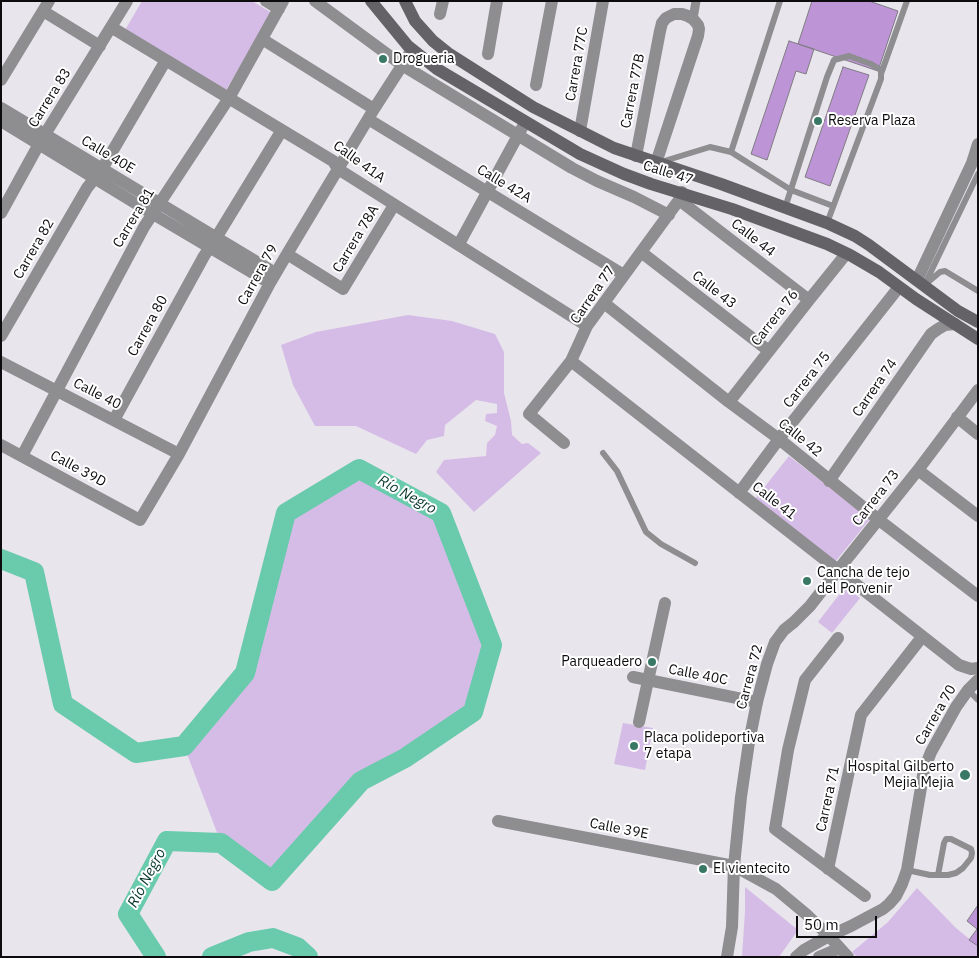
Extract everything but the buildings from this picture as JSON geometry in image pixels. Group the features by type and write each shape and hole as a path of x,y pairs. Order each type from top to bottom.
{"main road":[{"name":"Calle 47","path":"371,1 408,46 437,69 580,154 681,196 732,209 827,244 879,272 978,339"},
{"name":"Calle 47","path":"405,1 422,30 448,53 533,107 614,148 722,184 826,223 855,236 958,311 978,322"}],"street":[{"name":"Carrera 83","path":"1,213 42,139 127,1"},
{"path":"266,1 281,5"},
{"path":"316,1 402,66 572,168 669,215"},
{"path":"440,14 443,1"},
{"path":"488,54 497,1"},
{"path":"536,85 552,1"},
{"name":"Carrera 77C","path":"580,131 603,1"},
{"path":"656,163 696,44 699,29 693,19 696,1"},
{"name":"Carrera 81","path":"22,456 144,227 229,98 281,5"},
{"path":"1,80 46,6 100,46"},
{"name":"Carrera 77B","path":"636,156 662,23 669,15 674,14 682,14 693,19"},
{"name":"Calle 41A","path":"111,27 333,161 338,169 587,326"},
{"name":"Calle 42A","path":"262,39 488,191 624,275"},
{"name":"Carrera 79","path":"140,520 179,454 286,254 412,50"},
{"name":"Carrera 82","path":"1,336 87,188 166,60"},
{"name":"Calle 40E","path":"1,108 42,139 273,278"},
{"name":"Calle 40E","path":"1,121 42,139"},
{"path":"458,244 525,122"},
{"name":"Carrera 80","path":"114,420 213,242 282,130"},
{"path":"920,283 972,163 978,144"},
{"name":"Carrera 77","path":"564,443 529,414 571,361 587,326 681,196"},
{"name":"Calle 44","path":"681,196 808,300"},
{"name":"Carrera 78A","path":"286,254 344,289 394,205"},
{"name":"Calle 43","path":"641,252 769,351"},
{"name":"Carrera 76","path":"729,402 846,254"},
{"name":"Carrera 75","path":"739,493 779,439 899,287"},
{"name":"Calle 42","path":"604,303 978,596"},
{"name":"Carrera 74","path":"829,481 931,334 945,325 955,324"},
{"name":"Calle 41","path":"571,361 959,664"},
{"name":"Calle 40","path":"1,362 179,454"},
{"name":"Carrera 73","path":"794,622 810,606 879,520 978,390"},
{"path":"957,418 978,434"},
{"name":"Calle 39D","path":"1,445 140,520"},
{"path":"918,470 978,516"},
{"path":"824,588 844,582 855,584"},
{"path":"639,722 665,602"},
{"name":"Carrera 72","path":"727,955 732,927 734,866 740,797 757,702 775,642 784,630 794,622"},
{"name":"Carrera 71","path":"828,869 861,715 922,637"},
{"path":"838,638 804,680 788,750 775,829 865,896"},
{"path":"959,664 971,669 978,668"},
{"path":"959,664 968,690"},
{"name":"Calle 40C","path":"633,677 757,702"},
{"name":"Carrera 70","path":"796,957 804,950 829,936 883,910 896,896 907,870 924,770 931,752 956,707 978,680"},
{"name":"Calle 39E","path":"498,821 734,866"},
{"path":"734,866 776,890 806,914 844,952"},
{"path":"819,957 844,952"}],"lane":[{"path":"731,152 780,1"},
{"path":"826,223 881,79 881,74 907,1"},
{"path":"785,208 834,60 849,56 871,64 881,70 881,74"},
{"path":"656,163 710,147 731,152 792,190 833,206"},
{"path":"920,283 978,174"},
{"path":"920,283 945,271 978,291"},
{"path":"603,453 618,471 646,532 661,544 695,563"},
{"path":"968,690 978,700"},
{"path":"907,870 938,875 948,875 963,868 971,858 971,849 946,839 938,875"}],"shaded area":[{"path":"142,1 252,1 272,13 226,90 125,30"},
{"path":"408,315 452,321 495,334 504,352 504,393 511,421 512,435 522,444 528,443 541,453 474,512 436,472 444,460 486,456 487,443 495,435 497,426 485,421 486,414 497,413 497,404 476,400 445,425 444,436 427,440 416,454 356,426 315,426 293,385 281,345 316,332"},
{"path":"789,456 870,519 835,562 755,499"},
{"path":"359,469 441,513 492,645 473,712 405,758 361,781 272,881 221,843 184,746 245,673 286,513"},
{"path":"845,587 860,598 832,633 818,622"},
{"name":"Placa polideportiva 7 etapa","path":"623,723 653,728 645,770 614,764"},
{"path":"745,887 798,930 779,957 742,957"},
{"path":"917,888 956,928 978,946 978,957 857,957 852,952 888,922"}],"waterway":[{"name":"Río Negro","path":"1,559 34,572 63,704 136,753 184,746 245,673 286,513 359,469 441,513 492,645 473,712 405,758 361,781 272,881 221,843 167,841 128,914 156,957"},
{"name":"Río Negro","path":"212,957 249,942 273,938 297,947 308,957"}],"place":[{"name":"Drogueria","path":"383,59"},
{"name":"Reserva Plaza","path":"818,121"},
{"name":"Cancha de tejo del Porvenir","path":"807,581"},
{"name":"Parqueadero","path":"652,662"},
{"name":"Placa polideportiva 7 etapa","path":"634,746"},
{"name":"Hospital Gilberto Mejia Mejia","path":"965,775"},
{"name":"El vientecito","path":"703,869"}]}
